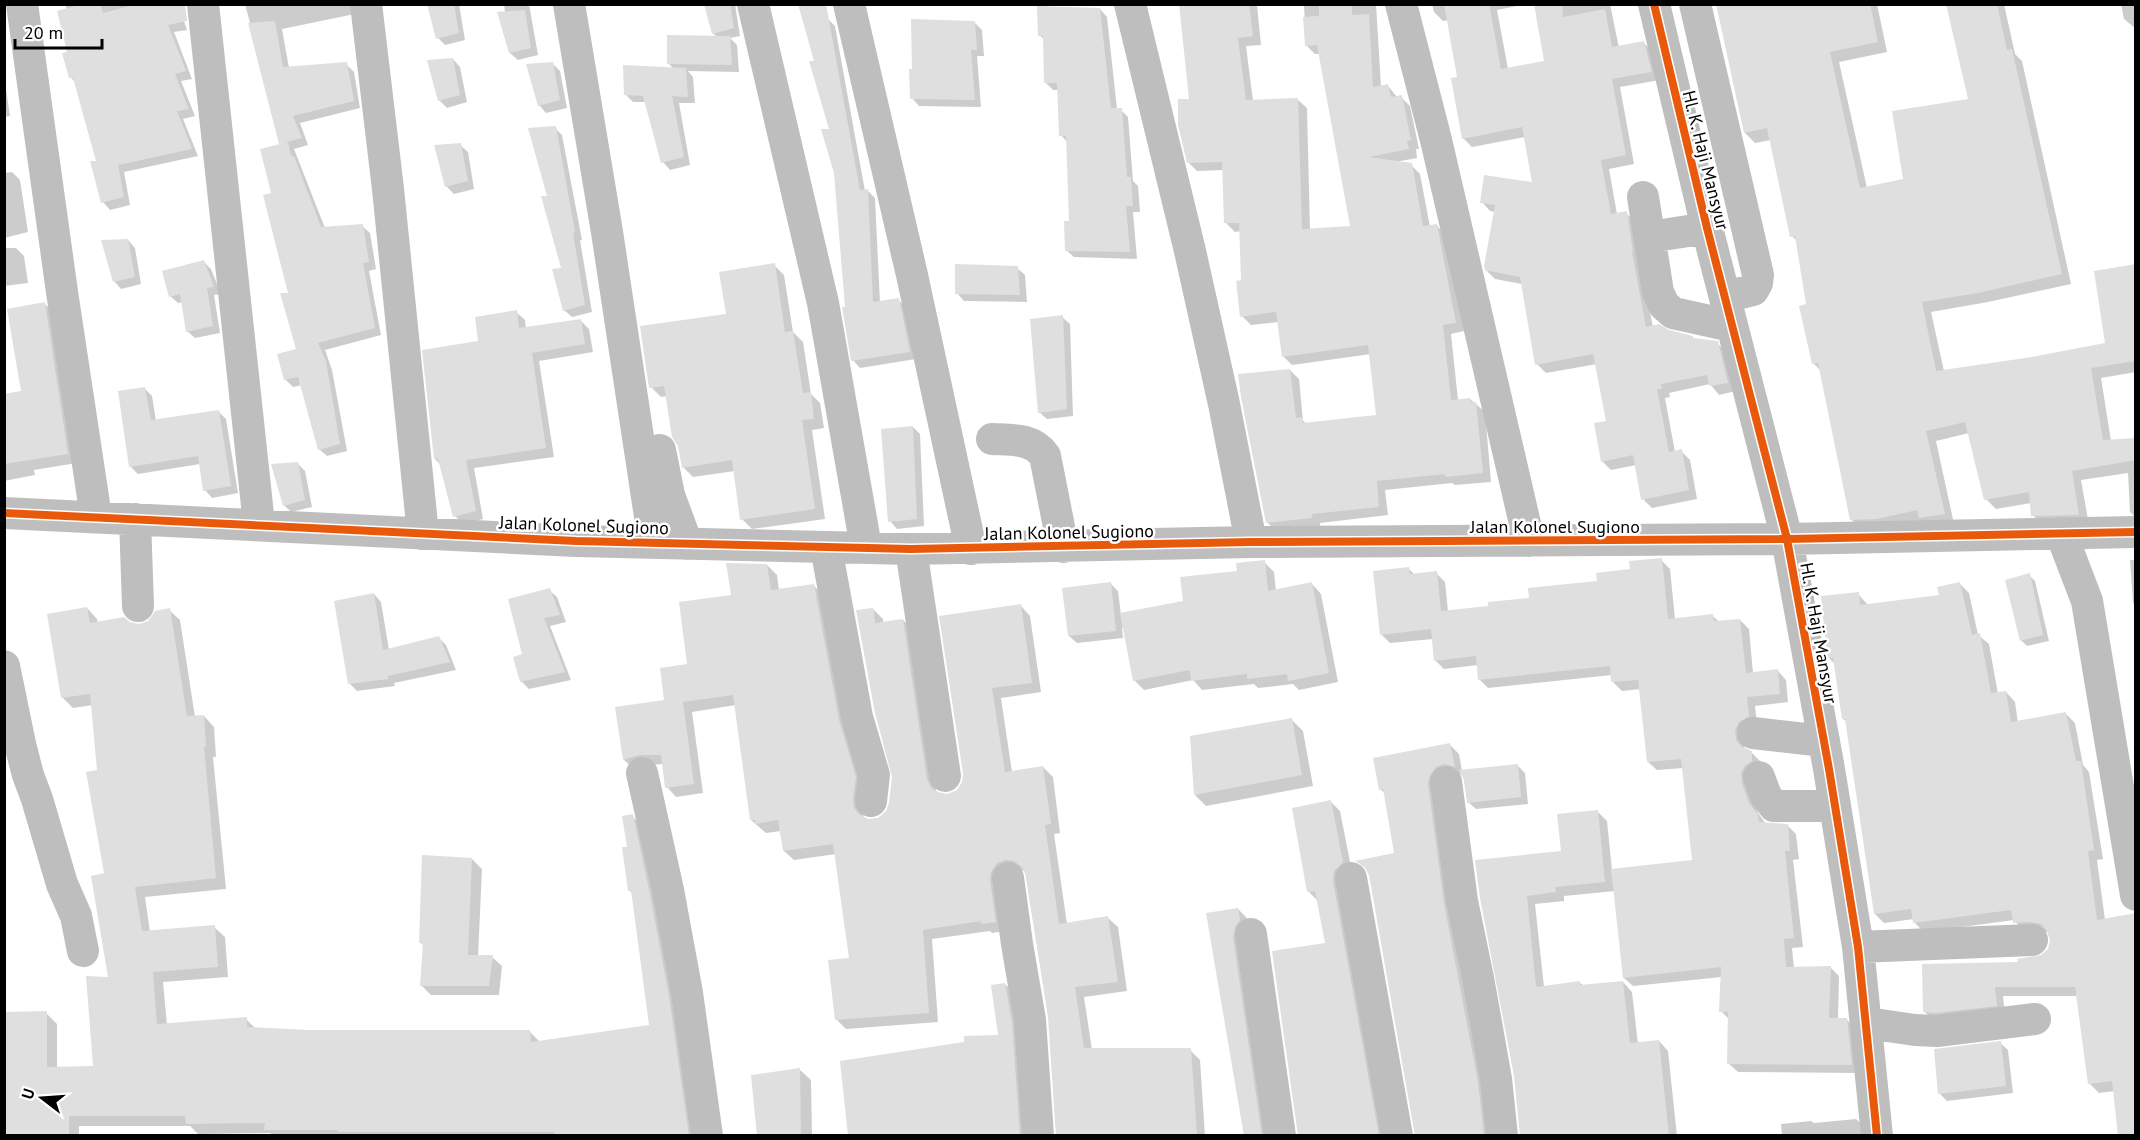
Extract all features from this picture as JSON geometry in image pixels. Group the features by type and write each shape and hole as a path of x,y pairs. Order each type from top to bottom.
{"street":[{"path":"22,4 96,518"},
{"path":"203,4 259,524"},
{"path":"366,4 387,177 423,534"},
{"path":"569,4 607,232 654,543"},
{"path":"753,4 823,303 866,547"},
{"path":"849,4 912,275 971,549"},
{"path":"1130,4 1190,251 1224,404 1251,542"},
{"path":"1401,4 1436,140 1529,541"},
{"name":"Hl. K. Haji Mansyur","path":"1654,4 1707,228 1787,539 1824,741 1858,947 1877,1136"},
{"path":"1643,197 1658,292 1664,305 1673,313 1728,312 1753,290 1758,275 1695,4"},
{"path":"1679,114 1718,100"},
{"path":"1650,237 1707,228"},
{"path":"656,413 664,476 687,544"},
{"path":"992,439 1030,442 1041,449 1045,456 1063,547"},
{"name":"Jalan Kolonel Sugiono","path":"4,513 423,534 654,543 911,549 1251,542 1787,539 2136,532"},
{"path":"135,519 138,606"},
{"path":"2061,533 2087,601 2136,895"},
{"path":"826,547 857,717 874,775 871,801"},
{"path":"911,549 945,776"},
{"path":"4,666 28,775 38,799 62,884 76,916 83,951"},
{"path":"1753,734 1824,741"},
{"path":"642,773 687,993 707,1136"},
{"path":"1759,777 1766,796 1774,806 1835,806"},
{"path":"1446,782 1462,901 1496,1079 1502,1136"},
{"path":"1008,878 1030,1020 1038,1136"},
{"path":"1351,878 1397,1136"},
{"path":"1251,934 1280,1136"},
{"path":"1858,947 2032,940"},
{"path":"1867,1023 1937,1031 2035,1019"}],"building":[{"path":"82,4 100,4 103,13 137,4 185,4 187,21 168,25 186,71 175,74 189,109 177,111 192,149 118,165 124,197 101,203 90,161 96,161 73,78 69,78 62,53 67,52 57,11"},
{"path":"427,4 454,4 459,33 436,39"},
{"path":"704,4 730,4 734,28 712,34"},
{"path":"798,4 826,4 860,190 868,189 873,302 899,298 910,352 851,361 842,307 845,307 834,173 821,129 829,129 809,61 814,61"},
{"path":"1179,4 1249,4 1253,36 1238,38 1246,100 1298,98 1302,229 1350,226 1317,45 1305,46 1303,17 1319,16 1319,4 1352,4 1352,15 1369,14 1373,87 1388,84 1391,97 1402,95 1411,140 1407,141 1409,149 1369,157 1412,163 1423,226 1437,224 1456,323 1443,325 1451,400 1470,398 1471,402 1476,402 1483,473 1445,477 1445,474 1377,481 1379,507 1312,514 1312,518 1266,523 1238,374 1290,369 1296,418 1302,417 1303,423 1376,415 1368,345 1282,357 1276,312 1240,317 1236,281 1241,280 1239,223 1224,223 1222,162 1187,163 1178,125 1178,99 1189,99"},
{"path":"1444,4 1489,4 1501,69 1544,61 1534,4 1562,4 1563,17 1605,9 1612,47 1644,41 1652,72 1612,79 1626,155 1601,160 1611,214 1627,211 1646,327 1659,324 1669,330 1693,336 1693,338 1718,341 1728,383 1709,386 1707,375 1661,384 1662,389 1657,389 1669,452 1682,449 1689,490 1641,500 1633,455 1601,462 1594,423 1606,421 1593,354 1535,365 1520,277 1485,270 1495,205 1480,203 1484,175 1532,182 1522,127 1462,139 1451,78 1457,77"},
{"path":"1716,4 1870,4 1878,42 1830,52 1860,188 1903,179 1892,111 1968,99 1946,4 1997,4 2007,50 2012,49 2062,274 1978,293 1922,302 1936,371 2032,357 2105,343 2094,271 2136,264 2136,361 2091,368 2103,440 2136,438 2136,460 2072,471 2079,515 2031,516 2029,492 1984,500 1965,422 1926,431 1945,514 1919,518 1917,510 1877,519 1850,520 1818,363 1812,364 1799,306 1806,304 1795,236 1790,237 1767,128 1744,133"},
{"path":"1037,6 1100,8 1111,108 1122,108 1127,177 1131,177 1133,206 1126,206 1130,252 1065,251 1064,221 1069,221 1066,136 1059,136 1057,83 1044,83 1043,36 1038,36"},
{"path":"525,10 531,48 509,53 497,12"},
{"path":"911,19 975,21 977,50 971,50 975,100 910,99"},
{"path":"275,21 283,67 347,62 354,101 293,116 302,138 279,144 248,23"},
{"path":"667,35 730,36 732,65 667,64"},
{"path":"453,58 460,95 438,101 427,60"},
{"path":"553,62 560,100 538,106 526,64"},
{"path":"623,65 686,68 688,97 672,96 684,157 661,163 643,96 624,95"},
{"path":"556,126 575,232 573,233 585,305 563,311 552,269 561,268 541,196 547,196 528,128"},
{"path":"288,142 291,156 294,156 321,227 363,224 369,262 363,263 375,328 318,343 326,361 340,444 318,450 298,377 284,380 277,354 296,349 280,293 288,293 263,195 271,193 260,149"},
{"path":"461,143 468,181 445,187 434,145"},
{"path":"128,239 135,277 113,282 101,240"},
{"path":"204,260 214,287 207,288 213,326 186,332 180,294 169,297 162,271"},
{"path":"775,263 785,332 793,331 803,393 811,392 814,419 802,420 815,509 740,520 732,460 682,468 678,446 672,437 664,386 649,388 640,326 726,314 719,272"},
{"path":"955,264 1018,266 1020,295 955,294"},
{"path":"45,302 68,454 4,464 4,394 21,391 7,309"},
{"path":"517,310 519,328 581,319 585,344 532,353 546,448 466,460 476,511 453,517 438,459 434,459 422,350 478,341 475,317"},
{"path":"1063,315 1067,409 1038,413 1030,319"},
{"path":"145,387 151,420 219,410 231,486 203,491 198,456 129,467 118,391"},
{"path":"913,426 917,519 888,522 881,429"},
{"path":"298,462 305,500 283,506 271,464"},
{"path":"1662,558 1668,619 1713,614 1714,621 1740,619 1746,673 1778,669 1780,694 1747,697 1749,716 1739,722 1735,730 1736,740 1742,747 1752,751 1752,761 1741,773 1742,783 1749,803 1758,815 1759,822 1788,824 1790,851 1785,851 1794,938 1784,939 1786,967 1831,966 1829,1018 1847,1018 1852,1065 1727,1064 1728,1012 1719,1012 1721,967 1623,978 1611,869 1692,860 1681,759 1647,762 1638,680 1611,682 1610,666 1478,680 1476,656 1434,661 1431,629 1380,635 1373,571 1409,567 1410,574 1437,571 1441,611 1488,606 1488,602 1529,598 1528,588 1597,581 1596,573 1630,569 1629,561"},
{"path":"1265,560 1268,591 1312,582 1329,673 1288,681 1287,674 1247,679 1247,674 1191,681 1190,670 1133,681 1120,613 1183,601 1180,577 1237,571 1236,563"},
{"path":"726,563 767,564 771,590 814,584 839,720 856,777 854,808 868,819 878,818 886,811 892,777 875,713 856,610 873,608 875,623 903,619 927,779 931,788 947,794 957,790 962,782 963,773 939,616 1021,604 1032,683 992,688 1005,772 1043,766 1051,824 1045,825 1059,924 1108,916 1118,982 1075,987 1084,1048 1191,1048 1197,1136 1056,1136 1048,1017 1026,876 1022,867 1014,861 1006,860 997,863 991,872 996,922 981,924 981,921 923,930 929,1013 835,1020 828,960 849,958 833,844 783,851 778,820 755,824 755,820 750,820 733,695 683,702 694,784 665,788 661,755 639,755 623,760 615,707 664,700 660,668 687,664 679,602 731,595"},
{"path":"2030,573 2043,635 2020,641 2005,580"},
{"path":"1111,582 1116,631 1068,636 1062,588"},
{"path":"1960,582 1972,635 1980,633 1991,693 2006,691 2011,722 2066,712 2076,761 2081,761 2094,850 2088,851 2097,920 2136,913 2136,1136 2118,1136 2112,1081 2088,1084 2075,987 1995,987 1997,1006 1936,1013 1923,1012 1922,964 2018,962 2017,959 2041,955 2048,949 2050,940 2041,924 2013,923 2011,910 1913,923 1911,909 1874,914 1845,719 1842,719 1833,658 1827,658 1821,596 1859,592 1860,605 1939,595 1937,587"},
{"path":"550,588 560,615 544,618 565,672 520,682 513,657 522,654 508,599"},
{"path":"374,593 383,650 439,636 450,662 388,676 388,679 348,684 334,601"},
{"path":"87,607 90,623 124,617 130,622 139,624 148,621 155,611 170,608 187,716 204,715 206,747 204,747 216,878 135,887 142,931 215,925 218,967 153,972 157,1024 247,1017 247,1027 309,1030 530,1030 531,1042 649,1025 631,890 628,891 622,847 627,847 622,816 633,814 669,996 689,1136 554,1136 554,1132 264,1130 265,1123 186,1124 185,1116 69,1116 69,1136 4,1136 4,1012 47,1011 47,1067 93,1066 86,976 108,977 91,876 104,873 86,772 97,770 90,694 61,698 47,614"},
{"path":"1292,718 1302,775 1194,795 1190,736"},
{"path":"1450,743 1455,767 1444,764 1436,767 1430,775 1428,784 1444,903 1478,1082 1484,1136 1415,1136 1369,875 1364,866 1355,861 1394,853 1383,789 1379,790 1373,758"},
{"path":"1518,764 1521,797 1467,803 1464,780 1459,770"},
{"path":"1331,800 1343,862 1334,871 1333,881 1379,1136 1298,1136 1272,951 1325,943 1315,891 1307,892 1292,808"},
{"path":"1598,810 1605,882 1555,887 1556,892 1527,896 1536,987 1580,981 1580,985 1623,981 1630,1043 1659,1040 1669,1136 1520,1136 1514,1076 1480,898 1475,860 1561,851 1557,814"},
{"path":"422,855 472,858 468,955 493,955 489,986 420,986 423,943 419,943"},
{"path":"1238,908 1240,920 1235,927 1233,937 1262,1136 1244,1136 1206,913"},
{"path":"1005,983 1012,1022 1020,1136 848,1136 840,1061 964,1042 964,1036 998,1035 991,985"},
{"path":"2001,1041 2006,1086 1938,1094 1934,1049"},
{"path":"800,1068 801,1136 757,1136 751,1075"}],"cycle path":[{"path":"1654,4 1707,228 1787,539 1829,769 1858,947 1877,1136"},
{"path":"4,513 576,541 911,549 1251,542 1787,539 2136,532"}]}
